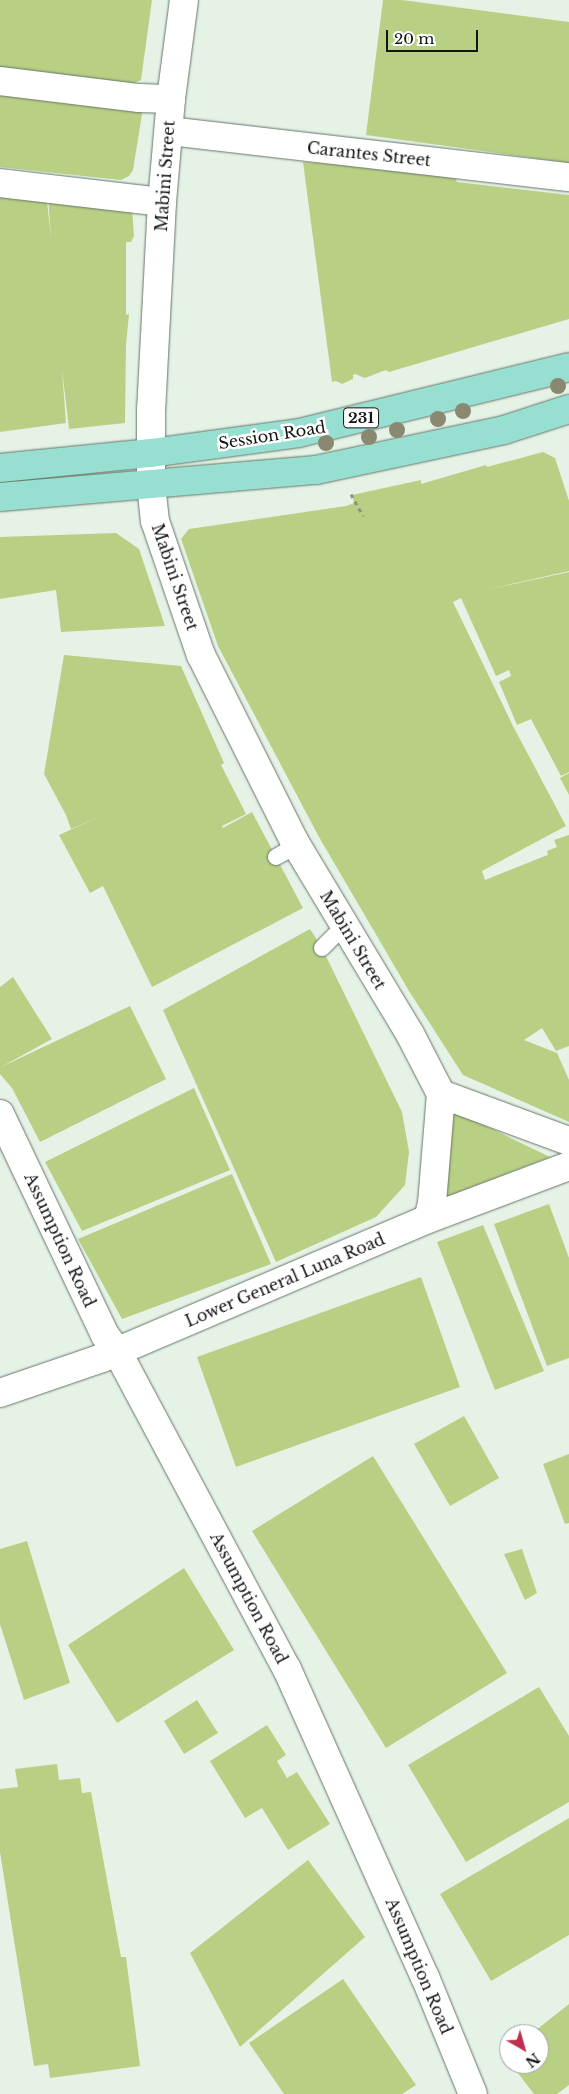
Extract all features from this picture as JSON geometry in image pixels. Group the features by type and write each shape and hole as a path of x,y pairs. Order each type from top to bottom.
{"main road":[{"name":"Session Road","path":"0,468 151,453 299,433 569,367"},
{"path":"0,497 342,466 504,430 569,409"}],"street":[{"name":"Mabini Street","path":"184,0 171,99 162,202 151,453 151,484 155,521 201,655 286,851 345,925 410,1034 441,1094"},
{"path":"0,81 138,98 171,99"},
{"name":"Carantes Street","path":"169,131 569,177"},
{"path":"0,183 162,202"},
{"path":"428,1219 432,1203 441,1094 569,1141"},
{"name":"Assumption Road","path":"0,1114 105,1335 110,1354 286,1668 425,1977 473,2094"},
{"name":"Lower General Luna Road","path":"0,1393 110,1354 428,1219 569,1166"}],"lane":[{"path":"322,948 345,925"}],"path":[{"path":"352,495 364,516"}],"building":[{"path":"0,0 152,0 141,80 121,89 0,80"},
{"path":"383,0 402,0 569,22 569,163 366,135"},
{"path":"0,92 143,108 133,170 129,176 121,180 0,167"},
{"path":"303,162 354,165 455,178 457,182 569,195 569,319 389,372 386,370 365,378 355,374 353,379 342,384 336,381 332,382"},
{"path":"48,196 132,208 134,236 131,242 126,242 126,315 129,314 126,345 125,423 69,429 62,369 66,423 0,432 0,197 47,201 51,238"},
{"path":"543,452 555,458 569,501 569,571 481,591 569,572 569,772 561,776 531,719 517,725 499,682 511,676 509,670 496,676 461,598 453,602 513,726 566,826 482,871 485,880 548,855 547,851 557,847 554,840 569,835 569,1046 556,1051 542,1028 524,1040 557,1053 569,1080 569,1122 463,1075 409,991 319,837 218,646 181,539 189,529 346,506 354,503 352,495 421,480 421,484 486,465 487,467"},
{"path":"116,533 139,549 165,626 61,632 56,590 0,599 0,537"},
{"path":"64,655 181,666 224,763 221,765 246,814 222,826 223,828 252,812 303,908 152,987 103,886 90,893 59,835 101,816 71,829 66,815 44,774"},
{"path":"569,773 569,795 560,778"},
{"path":"310,929 322,948 402,1112 409,1152 405,1185 376,1217 276,1262 163,1010"},
{"path":"13,977 52,1039 1,1067 130,1006 166,1079 40,1142 12,1088 0,1074 0,987"},
{"path":"194,1088 230,1170 82,1231 45,1162"},
{"path":"453,1110 550,1157 444,1198"},
{"path":"232,1174 271,1264 122,1319 78,1239"},
{"path":"549,1204 569,1258 569,1358 547,1366 494,1224"},
{"path":"483,1225 544,1371 495,1390 437,1242"},
{"path":"421,1277 460,1387 236,1467 197,1357"},
{"path":"464,1416 499,1478 450,1506 414,1444"},
{"path":"569,1454 569,1523 565,1524 543,1464"},
{"path":"373,1456 507,1673 386,1748 252,1531"},
{"path":"27,1541 70,1683 24,1700 0,1624 0,1549"},
{"path":"522,1549 537,1593 525,1600 504,1554"},
{"path":"184,1568 234,1650 117,1723 68,1645"},
{"path":"539,1687 569,1736 569,1802 466,1862 408,1765"},
{"path":"197,1700 218,1733 184,1754 164,1721"},
{"path":"267,1725 286,1755 277,1761 287,1778 297,1772 330,1824 288,1850 262,1808 245,1818 210,1761"},
{"path":"57,1764 59,1780 80,1778 82,1793 91,1792 121,1957 126,1957 140,2066 50,2078 48,2064 34,2066 0,1852 0,1789 18,1787 15,1769"},
{"path":"569,1818 569,1935 491,1981 440,1894"},
{"path":"308,1860 365,1937 240,2047 190,1953"},
{"path":"343,1979 416,2085 402,2094 284,2094 249,2043"},
{"path":"569,2004 569,2085 557,2094 534,2094 519,2074 549,2074 549,2024 544,2024"}]}
